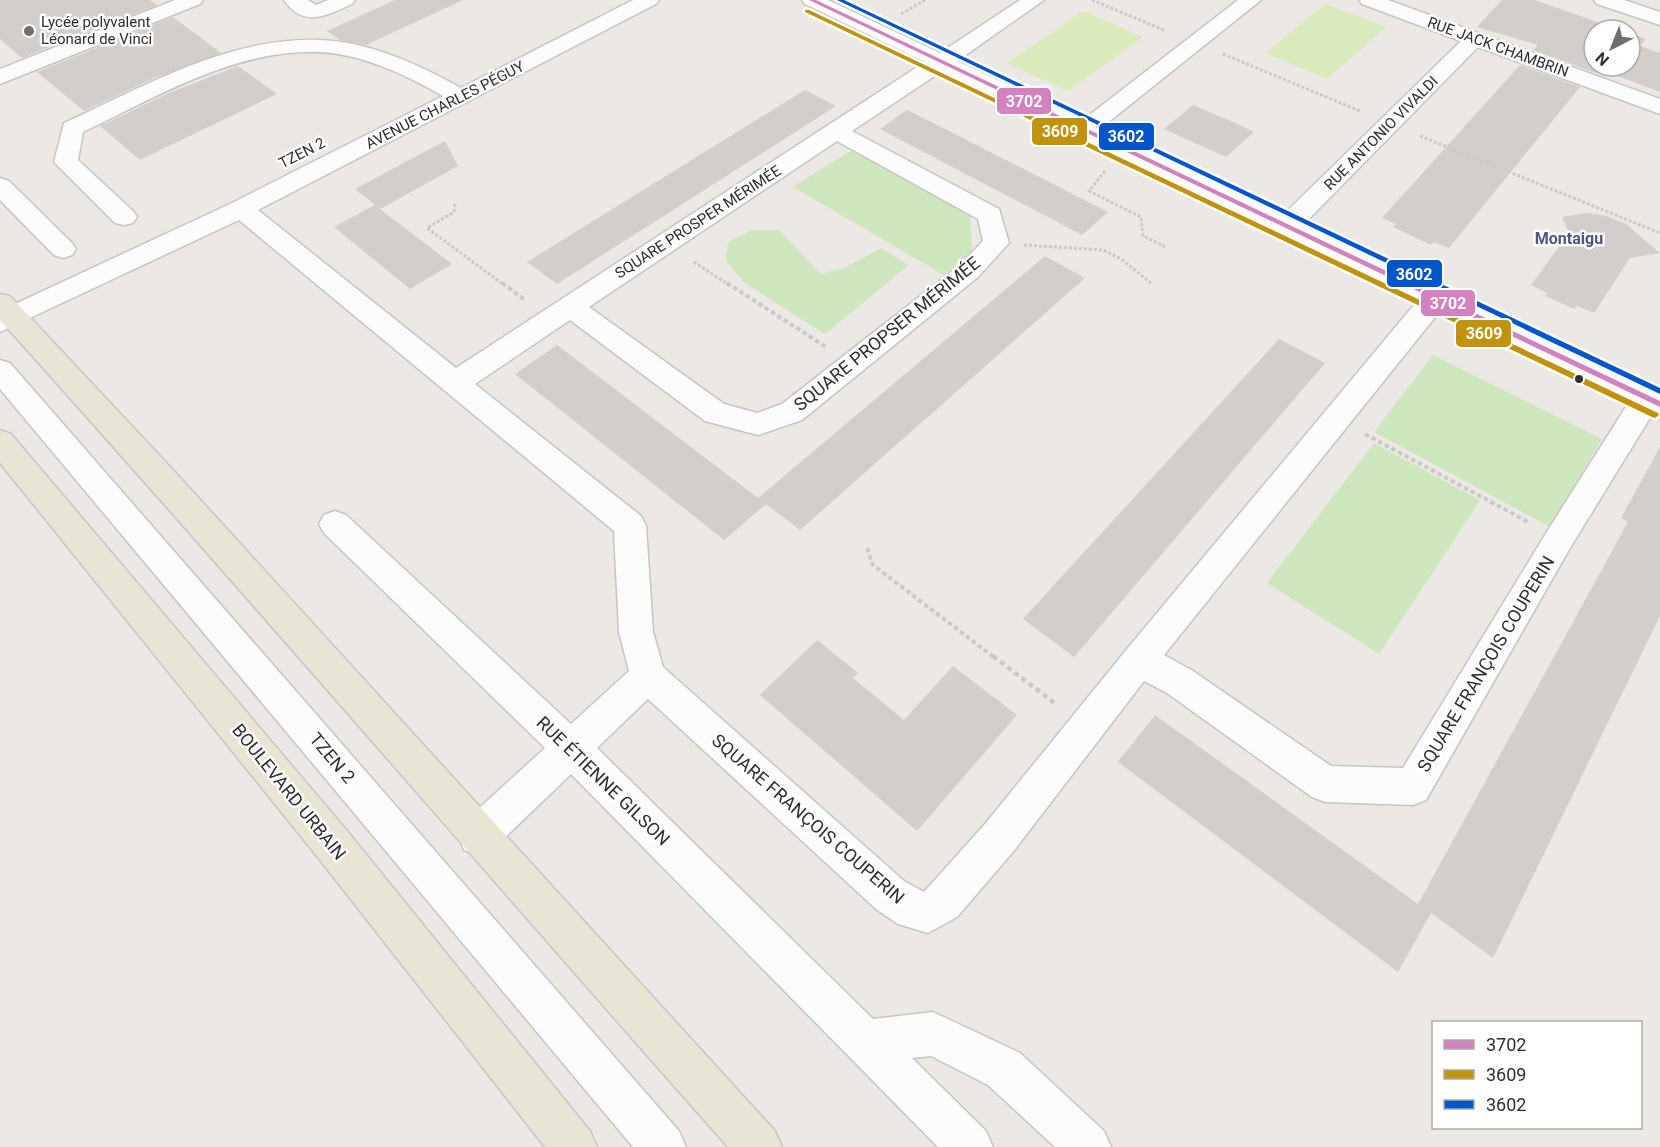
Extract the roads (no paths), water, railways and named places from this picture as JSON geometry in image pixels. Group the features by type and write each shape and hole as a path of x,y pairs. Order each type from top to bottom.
{"main road":[{"path":"3,311 163,480 478,836 759,1147"},
{"name":"BOULEVARD URBAIN","path":"0,442 334,846 574,1147"}],"street":[{"path":"0,77 193,0"},
{"path":"294,0 315,13 345,0"},
{"path":"418,94 606,0"},
{"name":"AVENUE CHARLES PÉGUY","path":"3,311 232,201 461,97 649,0"},
{"path":"812,0 1654,401"},
{"name":"SQUARE PROSPER MÉRIMÉE","path":"455,383 1034,0"},
{"path":"1085,129 1251,0"},
{"name":"RUE JACK CHAMBRIN","path":"1369,0 1660,107"},
{"path":"1604,0 1660,19"},
{"name":"RUE ANTONIO VIVALDI","path":"1287,226 1474,39"},
{"path":"124,217 66,162 72,128 213,66 272,49 322,46 393,64 461,97"},
{"name":"SQUARE PROPSER MÉRIMÉE","path":"570,307 715,413 758,424 792,412 969,271 996,243 990,215 835,131"},
{"path":"0,186 63,249"},
{"path":"232,201 630,525 636,632 648,676 478,836"},
{"name":"SQUARE FRANÇOIS COUPERIN","path":"648,676 890,895 912,910 928,913 943,903 999,838 1335,417 1436,297"},
{"name":"TZEN 2","path":"0,370 663,1147"},
{"name":"SQUARE FRANÇOIS COUPERIN","path":"1139,660 1180,682 1325,784 1413,787 1559,539 1654,401"},
{"name":"RUE ÉTIENNE GILSON","path":"335,524 572,748 970,1147"},
{"path":"866,1042 933,1034 1004,1069 1088,1147"}],"place":[{"name":"Lycée polyvalent Léonard de Vinci","path":"29,31"}],"district":[{"name":"Montaigu","path":"1569,238"}]}
